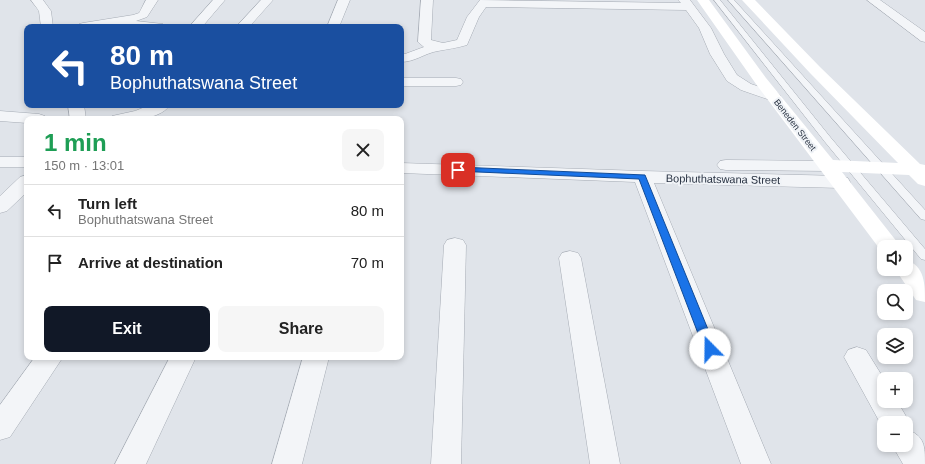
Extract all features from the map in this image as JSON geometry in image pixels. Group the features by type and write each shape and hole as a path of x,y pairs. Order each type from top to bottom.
{"main road":[{"name":"Beneden Street","path":"704,0 773,96 840,172 885,240"},
{"path":"748,0 815,70 923,176"},
{"name":"Bophuthatswana Street","path":"840,172 882,169 923,176"},
{"name":"Bophuthatswana Street","path":"840,172 864,182 897,184 923,176"},
{"path":"912,276 925,294"}],"street":[{"path":"37,0 45,11 47,24"},
{"path":"107,24 136,18 143,15 152,0"},
{"path":"198,24 219,0"},
{"path":"245,24 268,0"},
{"path":"334,24 344,0"},
{"path":"427,0 424,42 430,46 436,47"},
{"path":"873,0 925,38"},
{"path":"404,58 436,47 462,42 473,17 485,2 686,4 706,28 717,54 732,78 746,87 773,96"},
{"path":"115,23 126,24"},
{"path":"404,82 456,82"},
{"path":"136,116 156,108"},
{"path":"0,116 24,118"},
{"name":"Bophuthatswana Street","path":"404,161 840,172"},
{"path":"0,162 24,162"},
{"name":"Bophuthatswana Street","path":"404,168 642,177 840,172"},
{"path":"642,177 756,464"},
{"path":"0,207 24,184"},
{"path":"446,464 455,245"},
{"path":"570,258 605,464"},
{"path":"857,357 891,416"},
{"path":"0,428 48,360"},
{"path":"130,464 182,360"},
{"path":"287,464 315,360"},
{"path":"911,452 918,464"}],"lane":[{"path":"716,0 840,172"},
{"path":"731,0 925,217"},
{"path":"864,182 925,256"}],"route":[{"path":"458,170 642,177 710,349"}]}
